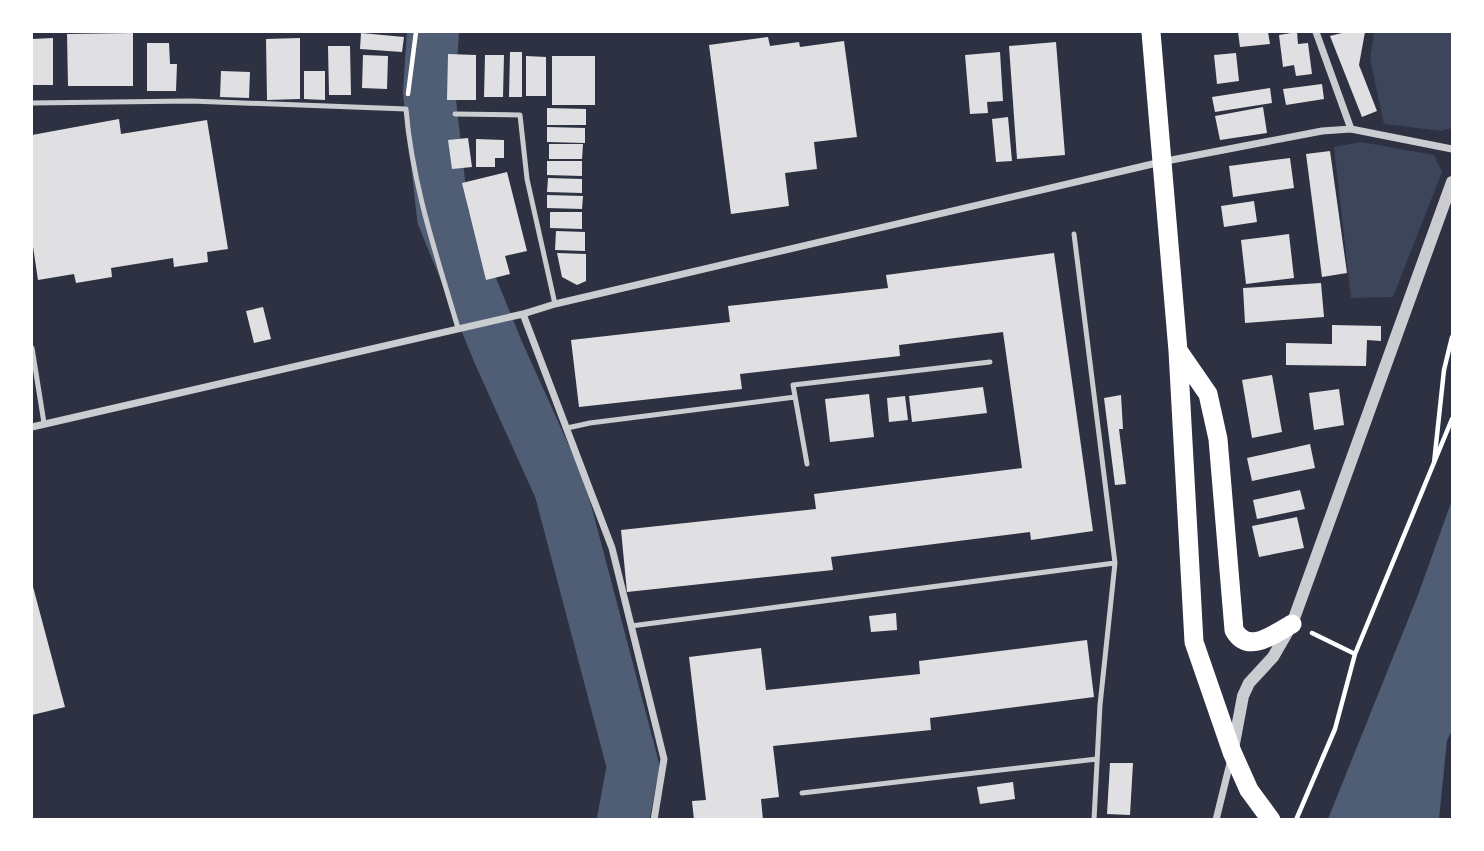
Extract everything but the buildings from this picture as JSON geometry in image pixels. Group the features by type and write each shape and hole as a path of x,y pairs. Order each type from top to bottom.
{"highway":[{"path":"1151,32 1178,351 1194,642 1232,752 1249,789 1271,820"},
{"path":"1178,351 1208,394 1218,439 1234,630 1238,637 1252,643 1299,627"}],"street":[{"path":"1316,32 1351,129"},
{"path":"32,427 523,314 555,304 1161,162 1322,131 1351,129 1452,149"},
{"path":"1216,820 1246,690 1299,627 1452,182"},
{"path":"523,314 612,548 664,759 654,820"}],"lane":[{"path":"32,103 191,101 406,109 409,142 420,191 458,328"},
{"path":"455,114 520,115 527,179 555,304"},
{"path":"1074,234 1115,563 1094,820"},
{"path":"32,348 44,423"},
{"path":"807,464 793,385 990,362"},
{"path":"567,428 795,397"},
{"path":"631,626 1115,563"},
{"path":"802,793 1097,758"}],"path":[{"path":"406,109 416,32"},
{"path":"1433,471 1444,370 1452,337"},
{"path":"1296,820 1335,729 1355,654 1433,471 1452,419"},
{"path":"1299,627 1355,654"}],"shaded area":[{"path":"1374,32 1452,32 1452,128 1441,131 1384,124 1370,59"},
{"path":"1361,142 1434,155 1442,172 1393,297 1351,298 1334,147"},
{"path":"1452,500 1452,731 1447,740 1439,819 1328,819 1418,595"}],"waterway":[{"path":"433,32 429,92 443,217 499,354 560,489 633,766 623,820"}]}
